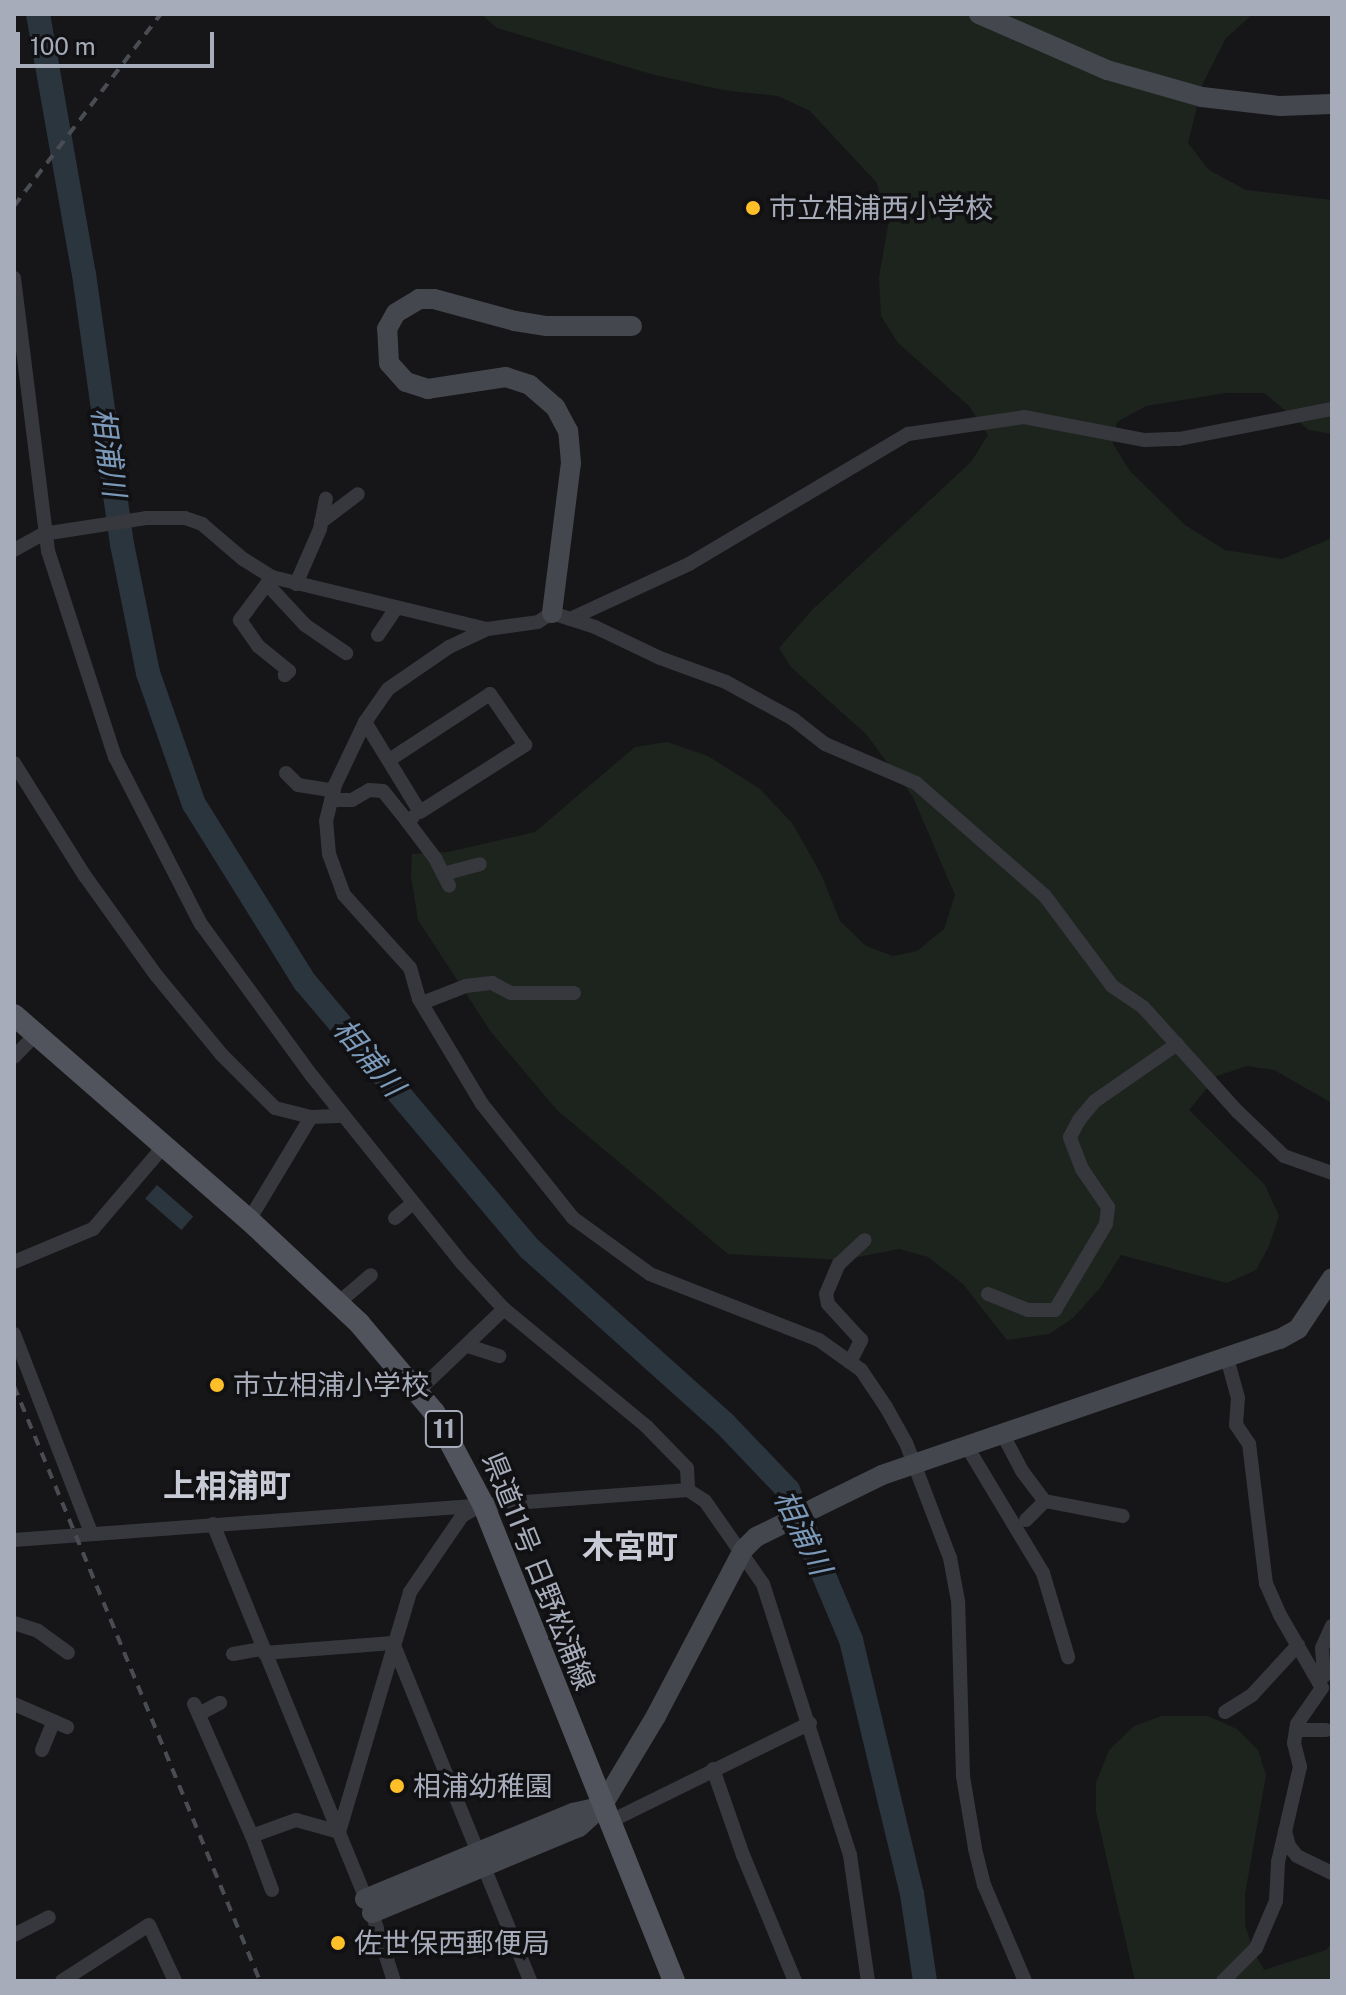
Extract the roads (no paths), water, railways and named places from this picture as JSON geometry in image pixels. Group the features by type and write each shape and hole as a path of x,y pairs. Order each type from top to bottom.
{"main road":[{"name":"県道11号 日野松浦線","path":"14,1015 249,1220 338,1303 418,1391 460,1457 483,1504 674,1981"}],"street":[{"path":"979,14 1107,70 1202,97 1280,106 1332,104"},
{"path":"14,278 48,533 88,678 136,802 201,924 344,1116 413,1203 504,1309 647,1427 687,1468 688,1490"},
{"path":"561,616 571,463 568,431 555,407 530,385 506,377 428,389 406,382 389,363 387,329 396,313 419,299 434,299 515,321 547,326 632,326"},
{"path":"1025,1981 984,1885 975,1848 963,1776 958,1601 950,1558 913,1463 886,1407 861,1370 819,1340 650,1274 573,1218 482,1104 422,1003 410,968 344,895 329,854 326,821 333,795 365,722 388,689 413,669 487,629 561,616 689,564 908,434 1024,417 1145,440 1179,439 1332,409"},
{"path":"321,522 358,494"},
{"path":"296,584 321,522 326,499"},
{"path":"14,550 48,533 146,518 185,518 202,524 269,580 305,625 346,653"},
{"path":"269,580 487,629"},
{"path":"269,580 240,620 258,646 289,671 285,675"},
{"path":"378,635 396,608"},
{"path":"561,616 726,682 793,719 825,744 916,783 1045,896 1112,986 1143,1007 1284,1156 1332,1173"},
{"path":"389,760 490,694 525,745 414,816"},
{"path":"365,722 389,760 446,880 480,864"},
{"path":"14,763 85,876 156,975 222,1055 275,1108 311,1117 344,1116"},
{"path":"286,773 297,791 352,800 369,790 383,791 414,816"},
{"path":"422,1003 466,986 492,983 511,993 574,993"},
{"path":"14,1057 36,1034"},
{"path":"988,1294 1028,1310 1055,1310 1106,1224 1108,1207 1082,1169 1070,1137 1095,1101 1177,1044"},
{"path":"249,1220 311,1117"},
{"path":"14,1262 93,1229 164,1146"},
{"path":"395,1218 413,1203"},
{"path":"850,1362 861,1340 828,1304 826,1294 839,1264 865,1240"},
{"path":"338,1303 371,1275"},
{"path":"605,1814 750,1544 913,1463 1227,1358 1298,1329 1332,1278"},
{"path":"418,1391 504,1309"},
{"path":"14,1334 91,1533"},
{"path":"468,1346 499,1356"},
{"path":"1223,1981 1256,1948 1276,1901 1278,1862 1300,1767 1294,1743 1296,1730 1322,1688 1266,1584 1249,1444 1236,1425 1238,1398 1227,1358"},
{"path":"1002,1433 1022,1471 1045,1501 1123,1516"},
{"path":"966,1445 1043,1573 1068,1657"},
{"path":"14,1540 688,1490 705,1501 750,1544 850,1855 868,1981"},
{"path":"1026,1520 1045,1501"},
{"path":"339,1832 410,1592 462,1516 483,1504"},
{"path":"213,1524 369,1906 395,1980"},
{"path":"14,1623 38,1631 64,1653"},
{"path":"1317,1677 1324,1676 1322,1648 1332,1626"},
{"path":"233,1654 393,1643"},
{"path":"393,1643 530,1981"},
{"path":"1225,1712 1252,1695 1298,1645"},
{"path":"220,1703 196,1709 252,1836 272,1890"},
{"path":"14,1704 61,1724 42,1750"},
{"path":"369,1906 482,1859 579,1827 810,1723"},
{"path":"1296,1730 1326,1730"},
{"path":"713,1769 743,1855 795,1981"},
{"path":"252,1836 296,1820 339,1832"},
{"path":"1285,1830 1289,1846 1297,1856 1332,1873"},
{"path":"14,1935 49,1917"},
{"path":"62,1981 149,1925 175,1981"}],"waterway":[{"name":"相浦川","path":"38,14 84,274 122,544 148,673 194,804 305,982 530,1249 725,1424 788,1490 851,1640 912,1894 925,1981"}],"railway":[{"path":"14,206 161,14"},
{"path":"14,1386 260,1981"}],"place":[{"name":"市立相浦西小学校","path":"753,208"},
{"name":"市立相浦小学校","path":"217,1385"},
{"name":"相浦幼稚園","path":"397,1786"},
{"name":"佐世保西郵便局","path":"338,1943"}],"district":[{"name":"上相浦町","path":"227,1486"},
{"name":"木宮町","path":"630,1547"}]}
